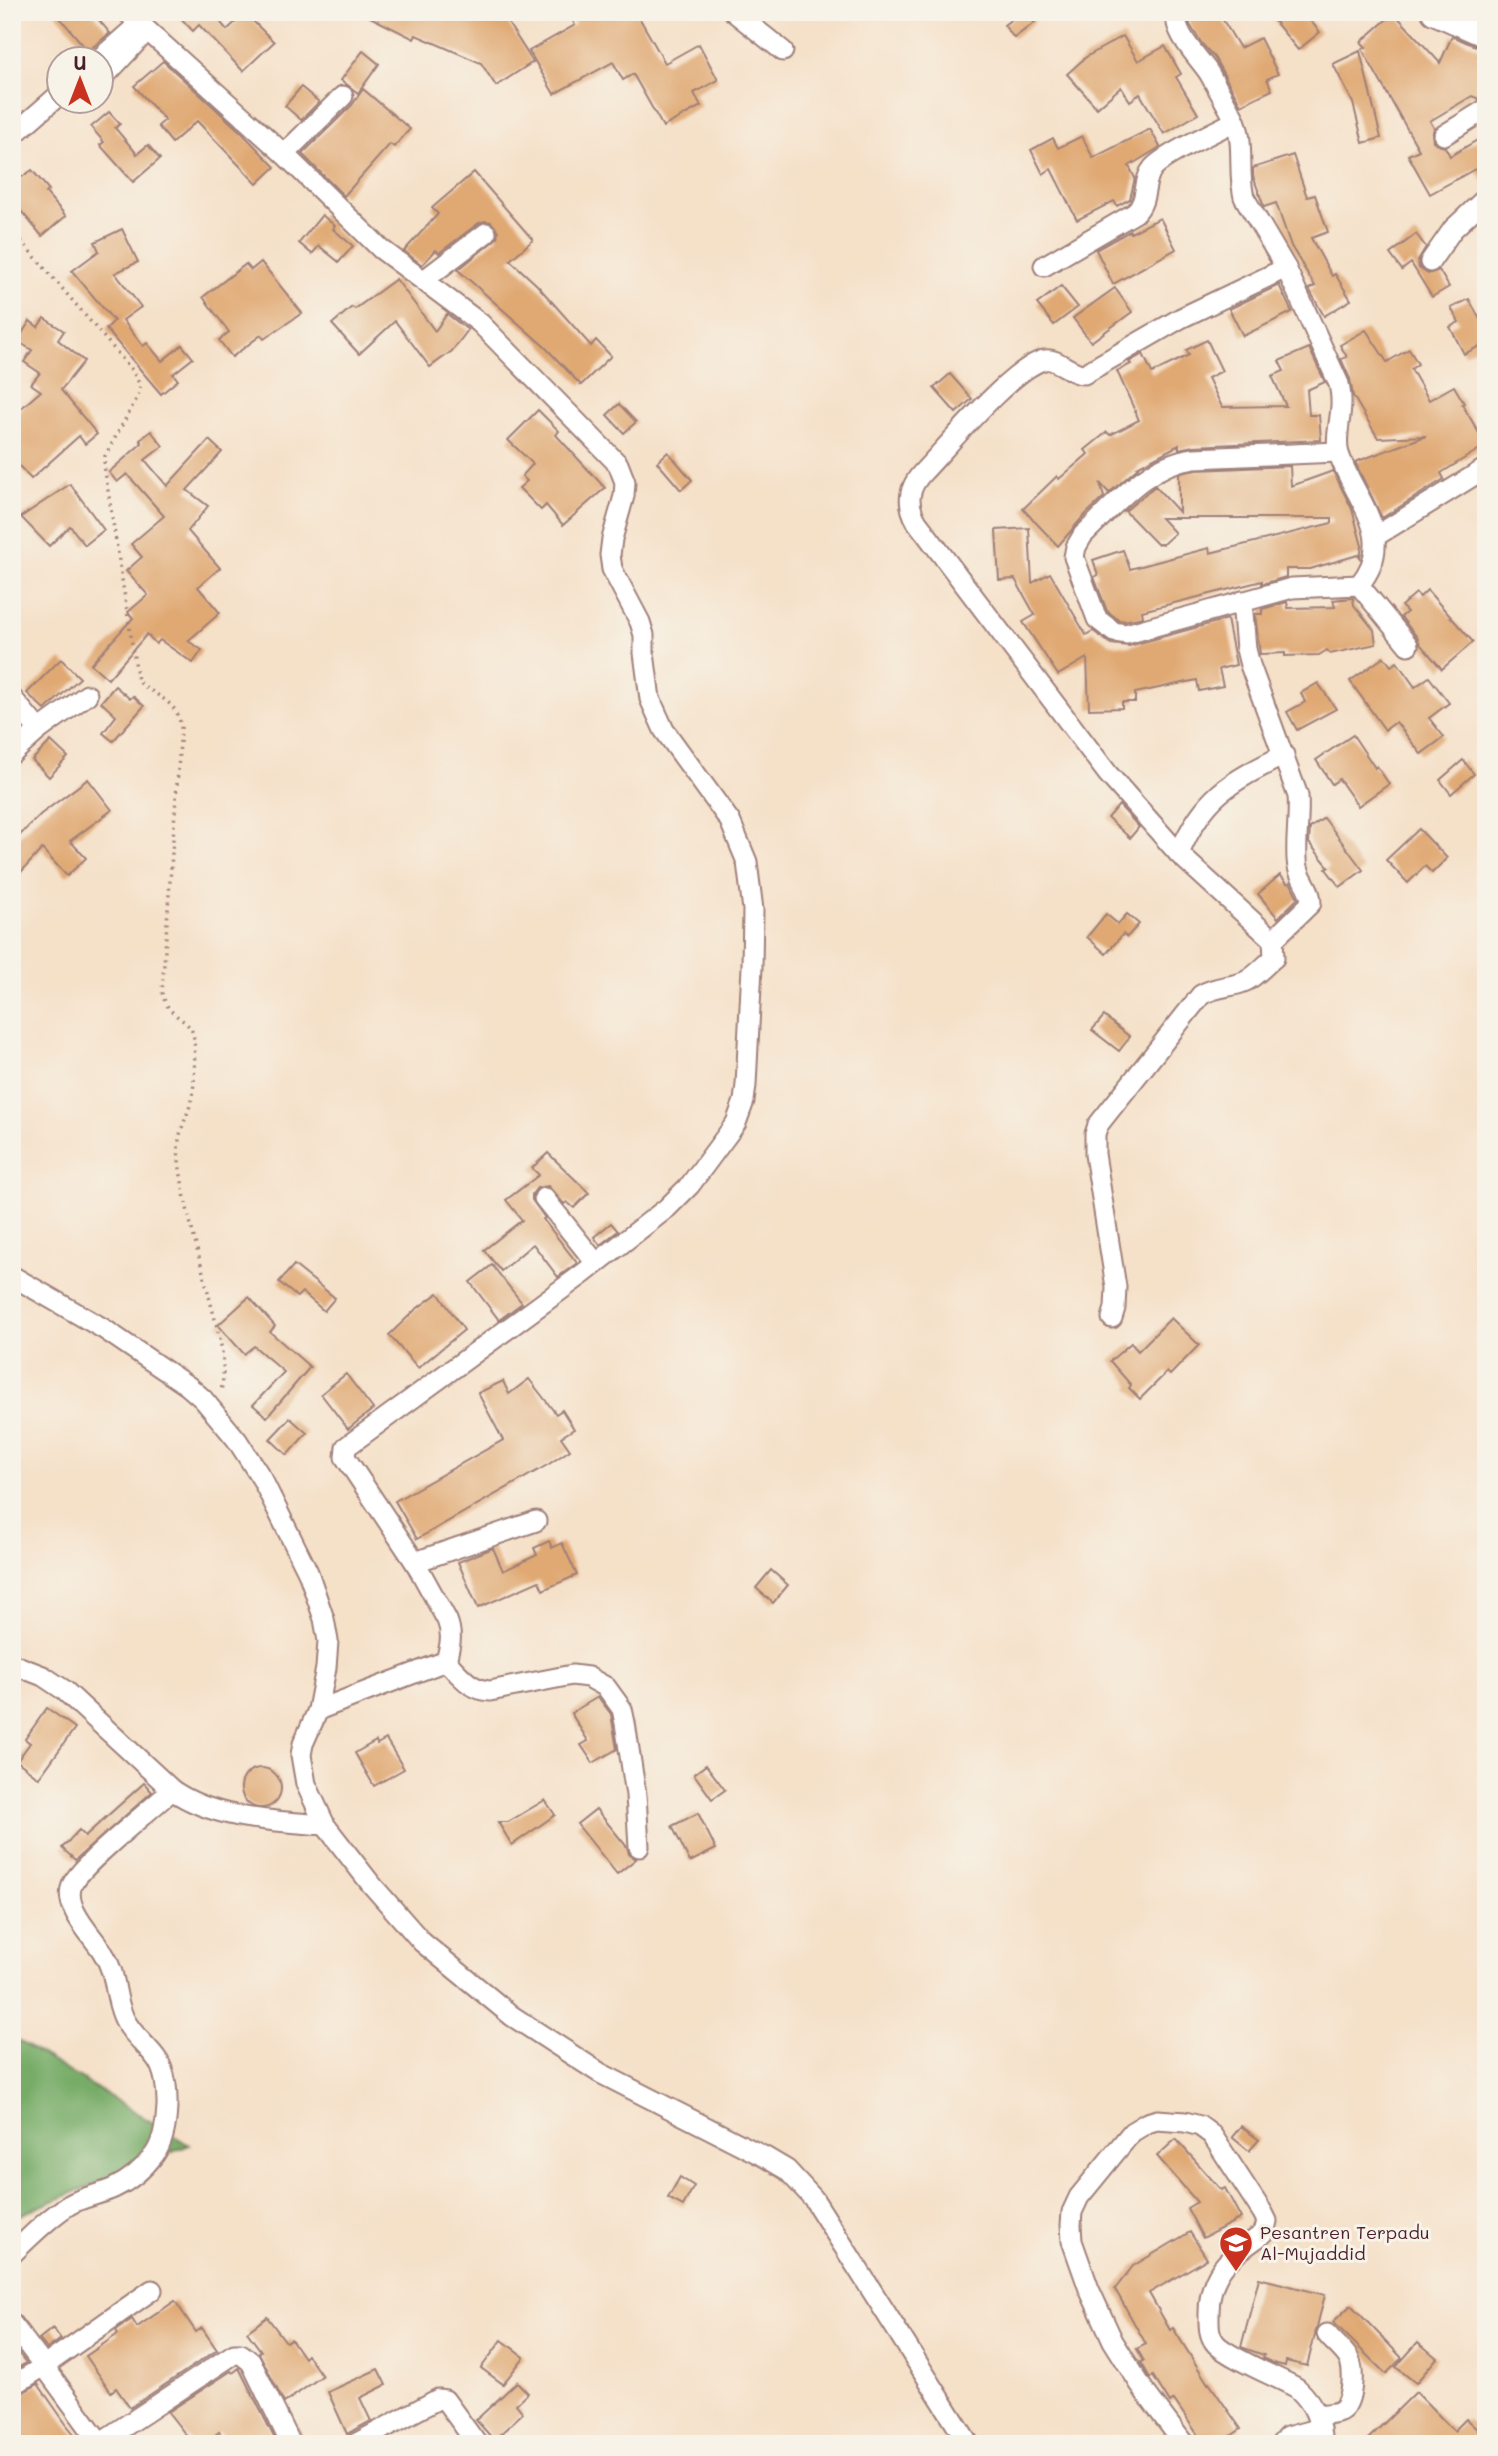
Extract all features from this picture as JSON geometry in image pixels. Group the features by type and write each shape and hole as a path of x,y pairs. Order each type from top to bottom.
{"main road":[{"path":"1434,12 1486,34"}],"street":[{"path":"734,12 783,51"},
{"path":"1176,12 1177,26 1210,75 1235,121 1244,197 1286,268 1339,384 1342,400 1338,452 1373,523 1376,537 1372,564 1359,585"},
{"path":"113,46 138,22"},
{"path":"116,63 138,22"},
{"path":"138,22 284,154 362,232 459,305 503,344 521,367 618,464 625,482 624,496 610,555 612,569 644,635 650,699 664,730 730,821 747,862 751,884 752,978 746,1085 741,1113 730,1132 690,1185 667,1208 346,1447 345,1457 415,1562 450,1630 451,1642 446,1661"},
{"path":"284,154 343,96"},
{"path":"12,136 46,106"},
{"path":"1444,135 1486,109"},
{"path":"1044,266 1142,207 1149,174 1160,162 1235,121"},
{"path":"1430,261 1453,229 1486,198"},
{"path":"424,280 486,233"},
{"path":"1112,1318 1116,1287 1095,1154 1098,1125 1201,995 1212,988 1245,982 1253,976 1274,958 1273,940 1179,854 1108,774 917,522 910,509 909,496 916,480 990,401 1025,370 1044,360 1050,360 1072,372 1084,373 1181,318 1286,268"},
{"path":"1338,452 1177,460 1148,474 1083,535 1074,557 1097,619 1114,632 1126,634 1292,588 1359,585"},
{"path":"1376,537 1486,468"},
{"path":"1359,585 1408,645"},
{"path":"1242,601 1250,665 1298,796 1298,867 1311,894 1311,903 1273,940"},
{"path":"12,754 39,730 87,695"},
{"path":"12,698 39,730"},
{"path":"1179,854 1189,831 1204,808 1221,790 1284,755"},
{"path":"544,1198 596,1263"},
{"path":"12,1276 104,1329 170,1372 204,1399 237,1440 262,1479 308,1572 324,1619 328,1641 318,1710 303,1744 302,1767 306,1784 325,1825 371,1884 422,1942 512,2016 600,2073 787,2170 813,2198 969,2444"},
{"path":"415,1562 536,1521"},
{"path":"318,1710 446,1661"},
{"path":"446,1661 472,1687 491,1692 572,1675 588,1677 606,1687 622,1709 625,1723 636,1795 639,1847"},
{"path":"12,1664 43,1676 64,1689 172,1790 196,1804 235,1815 325,1825"},
{"path":"12,2254 55,2214 72,2203 115,2188 137,2174 156,2152 167,2124 166,2083 162,2069 123,2016 111,1965 72,1907 70,1895 72,1884 87,1866 172,1790"},
{"path":"1184,2444 1144,2392 1113,2341 1089,2289 1072,2241 1072,2212 1080,2197 1132,2132 1157,2120 1200,2126 1212,2135 1267,2221 1264,2233 1234,2254 1223,2265 1214,2281 1209,2297 1209,2328 1212,2339 1226,2351 1297,2388 1308,2398 1320,2429"},
{"path":"12,2386 152,2290"},
{"path":"12,2324 100,2443 234,2354 241,2354 251,2362 291,2444"},
{"path":"1281,2444 1287,2437 1320,2429 1343,2408 1350,2393 1352,2377 1349,2360 1326,2334"},
{"path":"355,2444 439,2399 445,2400 477,2444"}],"path":[{"path":"12,230 132,370 140,385 138,396 105,456 104,465 138,681 173,705 180,715 162,992 164,1003 170,1012 190,1026 194,1036 192,1097 177,1143 190,1216 224,1360 224,1375 216,1414"}],"green space":[{"path":"12,2037 189,2145 12,2218"}],"building":[{"path":"55,12 92,12 110,33 94,46 84,46"},
{"path":"175,12 212,12 227,30 245,13 274,42 243,71 199,25 193,31"},
{"path":"360,12 533,12 508,23 533,62 496,86 481,63 416,35 414,39"},
{"path":"568,12 636,12 665,63 699,44 718,80 694,93 701,106 663,127 633,74 623,80 613,62 554,94 529,51 575,25"},
{"path":"1021,12 1027,12 1035,22 1014,38 1004,25"},
{"path":"1188,12 1218,12 1240,48 1260,38 1278,74 1267,79 1272,90 1241,105 1214,57 1190,25"},
{"path":"1267,12 1303,12 1320,32 1298,50"},
{"path":"1394,13 1440,63 1452,36 1482,49 1478,57 1486,60 1486,97 1479,99 1472,96 1430,121 1434,128 1433,141 1445,147 1450,156 1486,135 1486,186 1475,169 1430,194 1408,155 1419,150 1362,49 1366,47 1361,42"},
{"path":"1123,36 1138,61 1165,46 1181,74 1176,77 1198,114 1164,134 1140,94 1130,101 1121,87 1097,108 1067,74 1086,57"},
{"path":"363,51 379,64 358,93 341,80"},
{"path":"1360,51 1381,138 1363,143 1353,103 1333,64"},
{"path":"163,61 275,167 257,184 197,121 172,143 158,126 165,120 134,86"},
{"path":"301,87 319,102 301,120 285,106"},
{"path":"363,89 410,129 394,147 390,144 344,196 302,154 352,105"},
{"path":"104,116 113,116 120,124 115,128 137,154 148,145 160,159 133,182 100,145 104,142 91,127"},
{"path":"1150,129 1160,147 1129,166 1135,178 1130,199 1117,206 1114,201 1077,220 1051,169 1043,174 1031,150 1053,138 1058,148 1082,136 1093,158"},
{"path":"1293,155 1307,197 1315,195 1328,232 1311,238 1332,276 1335,274 1351,300 1324,316 1309,289 1315,286 1291,246 1276,203 1264,207 1253,176 1253,168"},
{"path":"12,165 22,177 32,170 49,190 46,193 66,216 42,236 22,212 20,214 12,205"},
{"path":"474,172 533,240 510,260 537,285 591,346 596,340 611,356 581,385 545,347 458,270 497,238 498,231 491,222 479,223 439,253 436,250 422,265 404,251 438,214 432,208"},
{"path":"322,215 335,226 333,229 353,246 339,262 319,246 312,254 299,243"},
{"path":"1160,218 1176,249 1113,284 1096,250"},
{"path":"122,229 138,262 115,273 141,307 123,320 143,346 147,343 162,361 182,345 193,358 173,374 178,380 161,394 106,329 114,321 72,271 99,251 95,242"},
{"path":"1416,234 1426,247 1418,260 1419,268 1428,274 1439,270 1449,287 1432,297 1411,263 1402,270 1390,254"},
{"path":"261,262 302,313 264,339 261,335 232,357 219,340 229,332 203,297 246,264 251,270"},
{"path":"396,279 435,331 447,314 468,330 452,351 430,367 395,321 359,354 332,324 352,307 355,309"},
{"path":"1279,285 1292,312 1243,336 1229,309"},
{"path":"1061,286 1078,307 1054,325 1037,304"},
{"path":"1115,288 1132,312 1091,342 1073,318"},
{"path":"1469,299 1486,331 1486,343 1464,354 1450,327 1459,322 1451,308"},
{"path":"44,318 64,331 58,340 84,361 61,390 97,434 85,444 79,436 31,479 12,458 12,416 41,391 31,384 40,373 24,362 32,350 17,341 30,321 38,327"},
{"path":"1366,330 1387,362 1409,349 1418,364 1411,369 1429,400 1454,386 1486,445 1441,473 1444,479 1382,518 1355,462 1426,436 1378,438 1353,396 1350,379 1341,359 1347,357 1340,345"},
{"path":"1207,340 1222,371 1208,378 1222,407 1286,406 1272,376 1284,371 1279,361 1309,348 1325,382 1307,390 1309,415 1319,415 1321,440 1193,446 1179,449 1179,445 1137,467 1109,493 1100,483 1104,497 1058,546 1023,509 1057,476 1059,479 1088,454 1085,450 1107,432 1110,435 1139,420 1117,371 1143,354 1152,373 1189,355 1186,350"},
{"path":"950,374 972,399 956,413 934,388"},
{"path":"619,404 636,422 624,433 607,415"},
{"path":"538,410 559,431 556,435 605,488 563,525 546,505 541,510 519,488 527,481 522,476 533,464 508,440"},
{"path":"151,431 163,446 145,460 167,486 209,440 222,452 187,490 208,506 188,531 220,568 198,587 220,613 188,641 202,650 193,663 160,640 156,644 147,634 108,679 91,664 133,618 128,612 148,595 126,571 142,557 131,544 164,516 127,474 117,482 109,472 142,443 140,440"},
{"path":"668,452 692,480 681,490 657,462"},
{"path":"1290,466 1291,486 1333,471 1352,509 1362,546 1360,558 1358,555 1310,569 1286,569 1286,577 1142,611 1143,617 1125,621 1107,611 1094,577 1098,575 1093,560 1123,550 1130,569 1209,548 1210,553 1332,523 1332,518 1161,518 1175,533 1163,544 1157,544 1125,511 1155,486 1179,512 1181,473"},
{"path":"70,484 104,530 85,545 70,526 49,546 21,517"},
{"path":"1029,528 1032,583 1050,573 1086,635 1093,631 1111,644 1129,646 1227,619 1236,665 1219,669 1223,686 1199,691 1197,680 1135,693 1135,702 1122,702 1122,708 1089,709 1087,658 1058,675 1023,622 1035,615 1015,579 999,580 996,530"},
{"path":"1427,590 1473,642 1442,669 1401,617 1407,612 1401,606 1416,593 1420,597"},
{"path":"1353,598 1354,605 1374,630 1376,644 1330,654 1327,650 1319,655 1260,654 1255,614 1262,614 1262,609 1287,602 1288,608 1335,607 1333,600"},
{"path":"1384,657 1391,666 1397,662 1415,687 1429,677 1449,703 1429,718 1444,737 1421,754 1396,722 1385,730 1350,681"},
{"path":"61,659 80,678 45,710 27,693"},
{"path":"1318,683 1336,709 1297,730 1287,712 1305,702 1301,693"},
{"path":"115,686 130,699 133,696 144,706 113,741 103,733 116,716 101,702"},
{"path":"1353,735 1389,784 1358,806 1339,779 1332,784 1316,760"},
{"path":"51,741 68,757 49,777 32,760"},
{"path":"1463,760 1474,774 1451,794 1440,780"},
{"path":"88,779 112,810 70,841 86,858 67,876 42,849 12,882 12,843 41,814"},
{"path":"1119,805 1139,827 1130,838 1108,818"},
{"path":"1324,818 1363,870 1340,887 1326,869 1329,867 1309,843 1310,828"},
{"path":"1419,829 1447,858 1432,873 1425,866 1408,883 1386,860"},
{"path":"1280,875 1288,884 1290,882 1298,898 1278,918 1258,894"},
{"path":"1106,914 1118,924 1127,914 1139,924 1127,937 1123,934 1106,954 1087,937"},
{"path":"1104,1016 1130,1037 1119,1051 1092,1030"},
{"path":"548,1153 589,1193 574,1208 567,1202 564,1204 548,1186 537,1188 532,1194 532,1200 545,1218 543,1219 577,1263 558,1277 533,1244 501,1271 484,1250 522,1220 506,1200 539,1175 532,1168"},
{"path":"611,1223 618,1231 600,1245 594,1237"},
{"path":"294,1265 335,1298 324,1311 302,1292 297,1297 279,1282"},
{"path":"492,1265 522,1303 499,1320 470,1282"},
{"path":"438,1293 464,1330 418,1368 389,1335"},
{"path":"249,1297 275,1326 270,1332 310,1367 267,1417 253,1405 284,1372 254,1346 244,1354 218,1325"},
{"path":"1171,1318 1199,1345 1170,1375 1167,1372 1140,1399 1110,1361 1131,1343 1138,1351"},
{"path":"346,1374 373,1409 348,1429 321,1394"},
{"path":"529,1379 556,1414 562,1410 574,1429 561,1437 570,1450 417,1539 395,1501 503,1440 478,1393 503,1381 509,1394"},
{"path":"290,1418 307,1433 287,1455 270,1439"},
{"path":"549,1541 552,1548 562,1543 577,1575 543,1590 539,1581 478,1608 458,1562 493,1548 503,1571 537,1555 534,1548"},
{"path":"771,1570 788,1585 773,1603 756,1588"},
{"path":"598,1697 611,1714 617,1749 593,1763 581,1745 588,1741 571,1713"},
{"path":"47,1708 75,1728 39,1778 17,1761 30,1743 25,1739"},
{"path":"386,1739 404,1769 374,1786 355,1753 376,1741 377,1744"},
{"path":"706,1765 725,1790 712,1799 694,1774"},
{"path":"261,1768 269,1769 275,1774 280,1780 280,1796 275,1802 269,1807 261,1808 253,1807 247,1802 242,1796 241,1788 242,1780 247,1774 253,1769"},
{"path":"144,1783 152,1792 75,1860 62,1848 79,1830 85,1836"},
{"path":"545,1800 555,1815 512,1845 498,1822 508,1822"},
{"path":"596,1809 627,1847 629,1854 636,1859 617,1874 577,1824"},
{"path":"698,1813 716,1849 690,1862 672,1826"},
{"path":"1241,2126 1259,2140 1249,2151 1232,2137"},
{"path":"1176,2139 1221,2190 1225,2188 1241,2218 1203,2238 1187,2208 1197,2202 1157,2156"},
{"path":"680,2177 694,2186 683,2206 668,2198"},
{"path":"1190,2232 1207,2259 1149,2293 1170,2330 1173,2328 1208,2384 1241,2429 1231,2436 1237,2444 1204,2444 1174,2400 1170,2403 1153,2376 1150,2378 1137,2349 1146,2344 1115,2289 1133,2266"},
{"path":"1259,2278 1325,2295 1307,2366 1286,2361 1285,2366 1273,2363 1263,2358 1264,2355 1241,2347"},
{"path":"175,2301 196,2332 202,2328 217,2350 130,2408 116,2388 111,2392 86,2356 118,2334 116,2330 132,2319 137,2327"},
{"path":"1351,2305 1402,2358 1386,2374 1333,2322"},
{"path":"267,2317 286,2342 291,2339 304,2358 307,2355 322,2376 284,2403 259,2353 261,2351 247,2332"},
{"path":"53,2328 61,2339 47,2349 39,2339"},
{"path":"502,2340 524,2357 503,2384 481,2368"},
{"path":"1418,2342 1437,2358 1416,2383 1396,2367"},
{"path":"12,2345 26,2363 12,2371"},
{"path":"239,2368 276,2441 273,2444 238,2444 233,2437 226,2441 219,2432 204,2444 193,2444 168,2412"},
{"path":"378,2369 386,2385 360,2398 371,2421 347,2434 328,2392"},
{"path":"517,2382 528,2393 516,2404 523,2413 494,2440 476,2420"},
{"path":"38,2384 82,2444 17,2444 12,2436 12,2398"},
{"path":"1416,2392 1454,2431 1466,2419 1482,2434 1472,2444 1363,2444"}],"place":[{"name":"Pesantren Terpadu Al-Mujaddid","path":"1236,2273"}]}
